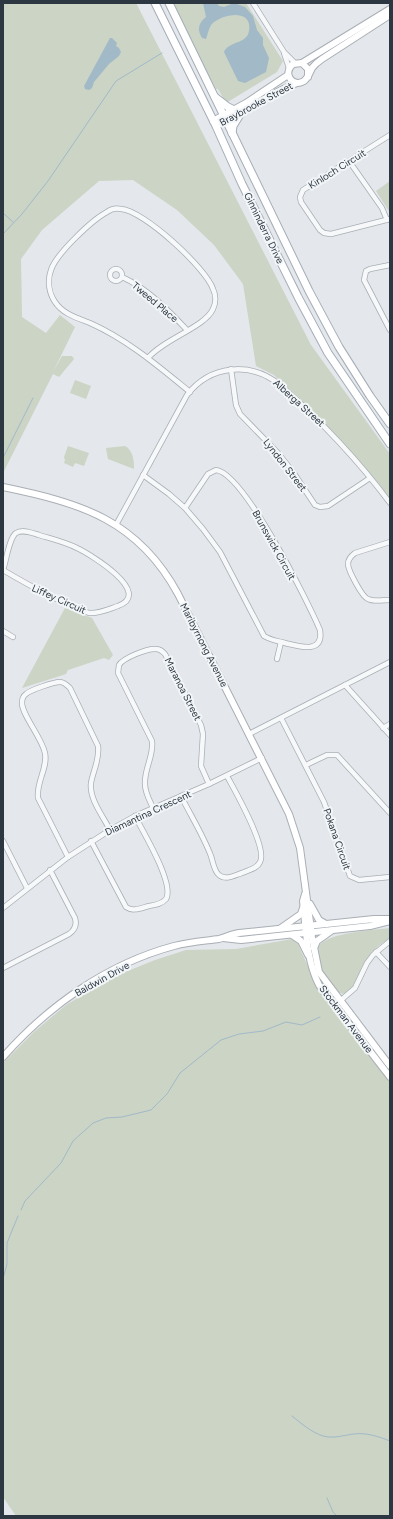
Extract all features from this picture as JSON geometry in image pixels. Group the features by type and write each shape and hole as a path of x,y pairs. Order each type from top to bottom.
{"main road":[{"name":"Ginninderra Drive","path":"155,3 272,244 328,353 390,444"},
{"name":"Ginninderra Drive","path":"169,3 309,291 339,347 370,396 390,424"},
{"path":"214,95 228,107 237,111 232,134"}],"street":[{"path":"253,3 284,52 289,68 288,75 291,80 297,83 304,81 313,67 322,59 390,15"},
{"path":"289,68 390,9"},
{"path":"284,52 308,69 308,76"},
{"name":"Braybrooke Street","path":"237,111 288,75"},
{"name":"Braybrooke Street","path":"215,124 284,87 297,83"},
{"name":"Kinloch Circuit","path":"388,220 331,234 324,233 320,230 301,202 300,197 303,190 389,138"},
{"path":"349,161 382,208 388,220"},
{"path":"148,358 160,346 204,320 213,308 215,294 209,281 179,248 162,233 132,211 122,209 112,210 106,212 79,235 55,262 49,277 50,293 56,304 65,312 112,334 148,358 190,392"},
{"path":"390,265 366,271 364,280 390,330"},
{"name":"Tweed Place","path":"122,277 137,285 155,299 187,330"},
{"name":"Alberga Street","path":"116,525 182,403 190,392 206,378 232,369 252,370 276,381 321,423 370,478 390,504"},
{"name":"Lyndon Street","path":"232,369 238,411 285,462 315,504 322,507 328,506 370,478"},
{"name":"Brunswick Circuit","path":"143,475 185,508 203,529 220,552 263,635 267,638 303,648 310,648 318,641 320,632 276,544 253,507 225,474 216,470 208,474 185,508"},
{"name":"Maribyrnong Avenue","path":"3,487 75,505 95,513 116,525 143,547 170,580 286,806 295,831 301,858 309,929"},
{"name":"Liffey Circuit","path":"18,532 26,532 60,541 91,555 109,568 121,580 127,587 129,595 127,600 122,604 96,613 89,613 44,593 3,570 13,537 18,532"},
{"path":"390,542 355,553 350,557 348,563 364,597 371,600 390,600"},
{"path":"3,631 13,637"},
{"path":"277,659 282,642"},
{"name":"Maranoa Street","path":"153,808 145,784 152,751 152,741 118,673 119,665 126,658 153,649 160,650 165,654 201,725 203,734 201,766 209,784"},
{"path":"249,734 390,662"},
{"path":"68,857 38,798 38,788 45,755 42,745 23,706 23,698 28,692 59,682 66,684 70,688 97,743 99,756 92,780 91,790 94,800 110,830"},
{"path":"345,685 390,735"},
{"name":"Pokana Circuit","path":"281,718 328,810 350,876 359,880 390,877"},
{"path":"383,728 390,724"},
{"path":"306,765 328,754 337,756 390,813"},
{"name":"Diamantina Crescent","path":"3,908 50,870 91,841 135,816 227,776 262,758"},
{"path":"181,796 209,850 218,874 222,877 229,878 256,868 262,856 257,839 249,819 227,776"},
{"path":"91,841 126,907 135,910 160,903 165,899 167,894 165,877 135,816"},
{"path":"3,841 27,888"},
{"path":"3,968 69,934 74,929 76,924 74,918 50,870"},
{"path":"305,900 319,920 326,924"},
{"path":"280,929 301,914 305,900"},
{"name":"Baldwin Drive","path":"222,938 241,940 291,935 326,924 390,920"},
{"name":"Baldwin Drive","path":"3,1057 49,1011 76,992 121,966 160,951 235,934 280,929 332,930 370,926 390,920"},
{"name":"Stockman Avenue","path":"309,929 319,972 390,1066"},
{"name":"Stockman Avenue","path":"309,929 310,960 314,975 319,985 390,1077"},
{"path":"314,948 317,941 332,930"},
{"path":"291,935 301,941 310,960"},
{"path":"340,1001 355,988 367,963 376,952 390,941"},
{"path":"376,952 390,967"}],"green space":[{"path":"3,3 136,3 311,345 390,454 390,501 381,489 281,382 274,375 256,366 243,284 214,245 177,210 133,180 99,181 42,230 21,259 22,317 46,333 60,315 75,327 53,372 62,356 72,356 74,359 59,377 53,374 3,473"},
{"path":"172,3 246,3 283,61 277,72 226,103 218,89 216,89"},
{"path":"390,181 390,213 376,191"},
{"path":"75,380 91,386 86,399 70,393"},
{"path":"68,446 89,453 84,466 75,463 73,467 64,463 64,457"},
{"path":"125,446 130,450 134,469 108,459 106,448"},
{"path":"65,608 92,618 113,655 109,660 104,658 68,670 66,674 22,688"},
{"path":"390,928 390,939 379,945 367,958 349,991 345,994 340,993 324,974 318,947 323,942 341,935"},
{"path":"292,939 297,942 316,984 390,1083 390,1516 16,1516 3,1497 3,1063 35,1031 66,1005 113,977 155,960 186,950 236,949"}],"water":[{"path":"203,3 217,3 219,6 224,7 234,3 245,7 253,16 257,30 263,38 263,45 269,58 266,72 245,83 238,81 224,52 226,48 242,40 248,35 249,24 242,16 229,16 217,20 212,24 206,39 202,38 199,32 199,27 201,22 206,17"},
{"path":"110,38 117,43 116,46 121,52 94,82 92,88 89,90 85,89 84,86"}],"waterway":[{"path":"3,234 22,214 48,181 116,81 162,53"},
{"path":"3,213 13,222"},
{"path":"3,458 33,398"},
{"path":"21,1210 25,1201 61,1163 73,1141 93,1123 106,1118 122,1117 151,1110 167,1094 180,1073 221,1040 239,1034 263,1031 286,1022 302,1025 320,1017"},
{"path":"3,1279 7,1264 7,1243 18,1216"},
{"path":"292,1416 303,1425 323,1436 335,1437 354,1434 368,1434 390,1441"},
{"path":"327,1498 333,1512 337,1516"}]}
